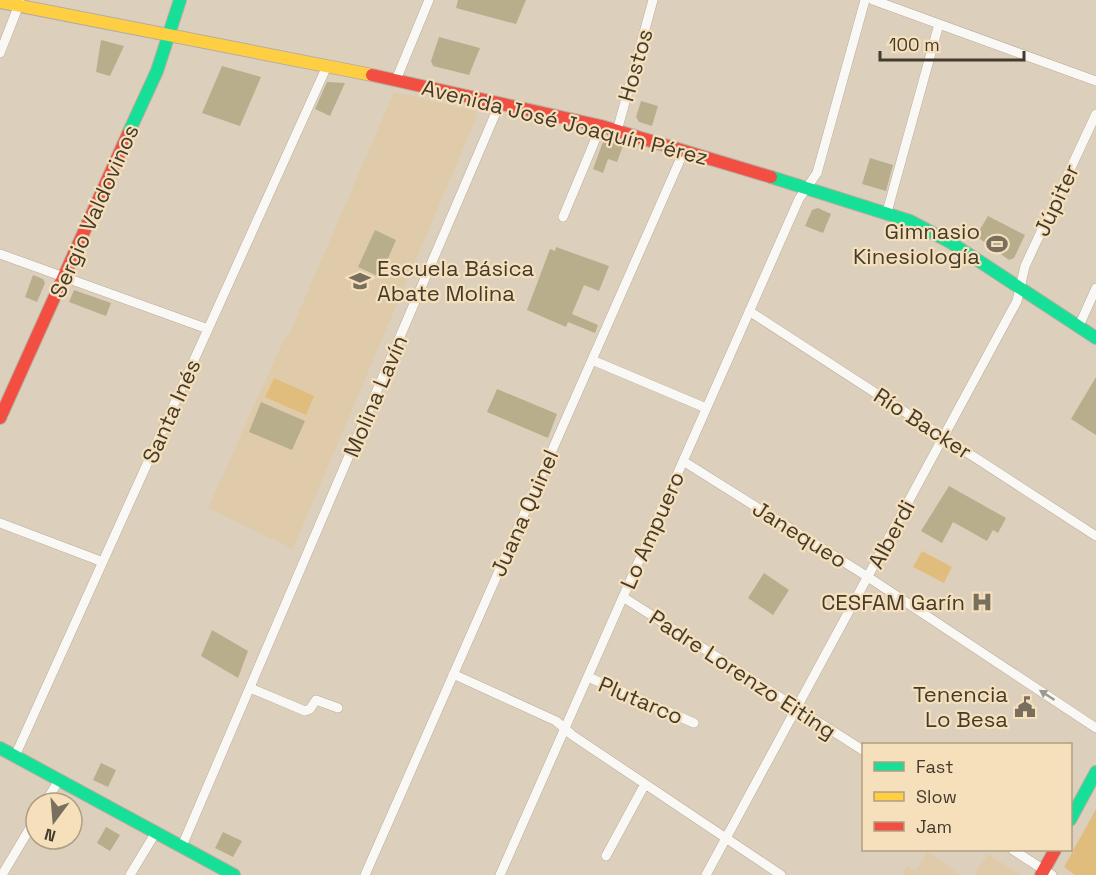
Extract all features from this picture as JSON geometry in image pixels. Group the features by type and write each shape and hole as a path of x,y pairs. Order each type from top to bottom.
{"main road":[{"name":"Sergio Valdovinos","path":"0,418 158,71 180,0"},
{"name":"Avenida José Joaquín Pérez","path":"0,2 20,2 396,80 601,126 887,212 950,242 1096,338"},
{"path":"0,748 234,875"},
{"path":"1072,818 1096,772"},
{"path":"1045,873 1053,851"}],"street":[{"path":"396,80 429,0"},
{"name":"Hostos","path":"617,131 653,0"},
{"name":"Lo Ampuero","path":"500,875 799,199 817,173 866,0"},
{"path":"873,0 1096,81"},
{"path":"0,53 20,2"},
{"path":"887,212 939,24"},
{"name":"Santa Inés","path":"15,756 327,66"},
{"name":"Molina Lavín","path":"182,846 500,103"},
{"name":"Júpiter","path":"1021,287 1025,266 1096,114"},
{"path":"563,217 601,126"},
{"name":"Juana Quinel","path":"365,875 684,151"},
{"path":"0,254 208,329"},
{"name":"Alberdi","path":"706,875 1017,301 1021,287"},
{"path":"1078,326 1096,288"},
{"name":"Río Backer","path":"749,311 1096,536"},
{"path":"592,360 706,408"},
{"name":"Janequeo","path":"683,461 868,577 1096,728"},
{"path":"0,523 103,562"},
{"name":"Padre Lorenzo Eiting","path":"623,597 862,750"},
{"path":"453,674 556,721 780,875"},
{"name":"Plutarco","path":"588,677 694,723"},
{"path":"250,688 305,711 316,700 338,708"},
{"path":"52,791 59,780"},
{"path":"606,856 645,784"},
{"path":"130,875 156,832"},
{"path":"2,875 24,838"},
{"path":"1015,851 1045,873"}],"shaded area":[{"path":"394,92 475,111 477,116 293,549 208,508 285,337 288,337"},
{"path":"274,378 314,396 306,415 265,397"},
{"path":"922,551 952,567 944,583 913,567"},
{"path":"1096,809 1096,875 1075,875 1064,867"},
{"path":"928,852 961,875 902,875 907,865 915,871"},
{"path":"988,854 1021,875 974,875"}],"building":[{"path":"458,0 526,0 516,24 456,8"},
{"path":"439,37 480,48 469,75 433,66 431,61"},
{"path":"101,40 124,46 110,76 96,72"},
{"path":"222,66 261,77 240,126 202,113"},
{"path":"327,82 345,83 330,116 315,109"},
{"path":"641,101 658,106 652,126 639,122 636,117"},
{"path":"604,139 623,146 617,162 608,159 603,173 593,169"},
{"path":"870,158 893,165 886,191 862,184"},
{"path":"818,208 831,214 823,233 805,226 812,210"},
{"path":"988,216 1025,235 1014,258 1009,260 976,236"},
{"path":"375,230 396,240 380,277 358,267"},
{"path":"556,247 609,266 599,291 584,285 572,314 598,325 595,333 568,322 566,327 527,310 550,249 555,251"},
{"path":"33,275 43,279 45,283 37,302 25,297"},
{"path":"74,290 111,303 106,316 69,302"},
{"path":"1096,377 1096,435 1071,419"},
{"path":"497,389 557,414 548,438 487,412"},
{"path":"261,402 305,421 292,450 249,432"},
{"path":"949,486 1006,518 998,533 993,530 987,541 953,522 942,543 921,531"},
{"path":"764,573 789,590 773,615 748,598"},
{"path":"212,630 248,651 238,678 201,656"},
{"path":"101,763 116,770 108,787 93,780"},
{"path":"106,827 120,835 110,851 97,843"},
{"path":"223,832 242,841 233,857 215,848"}],"traffic: fast":[{"path":"128,134 157,71 180,0"},
{"path":"771,177 910,221 950,242 1096,338"},
{"path":"0,748 234,875"},
{"path":"1072,816 1096,772"}],"traffic: slow":[{"path":"0,2 372,75"}],"traffic: jam":[{"path":"372,75 601,126 771,177"},
{"path":"0,418 128,134"},
{"path":"1041,875 1054,851"}],"place":[{"name":"Gimnasio Kinesiología","path":"997,244"},
{"name":"Escuela Básica Abate Molina","path":"360,281"},
{"name":"CESFAM Garín","path":"982,602"},
{"name":"Tenencia Lo Besa","path":"1025,707"}]}
